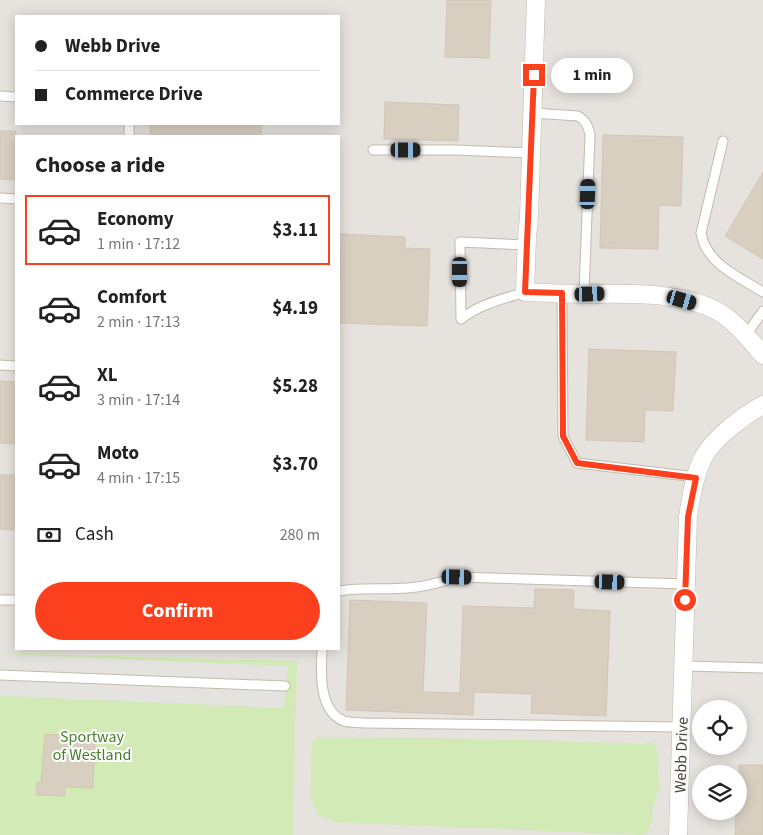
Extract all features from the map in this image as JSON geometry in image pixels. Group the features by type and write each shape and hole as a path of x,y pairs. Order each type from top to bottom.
{"street":[{"path":"536,0 525,292 644,294 682,300 709,307 724,315 746,335 763,355"},
{"name":"Webb Drive","path":"678,835 688,517 696,478 703,458 717,441 750,413 763,406"}],"lane":[{"path":"0,96 15,97"},
{"path":"533,113 578,116 584,119 588,126 590,135 584,294"},
{"path":"724,141 701,233 703,244 717,263 763,292"},
{"path":"373,150 456,150 531,153"},
{"path":"0,198 15,199"},
{"path":"525,292 471,311 462,319 460,242 526,245"},
{"path":"562,293 563,436 577,463 696,478"},
{"path":"746,335 763,311"},
{"path":"0,365 15,366"},
{"path":"340,590 409,588 442,582 457,577 686,584"},
{"path":"0,600 15,600"},
{"path":"322,650 324,695 331,712 344,720 364,723 682,727"},
{"path":"684,666 763,668"},
{"path":"0,675 286,686"}],"shaded area":[{"path":"0,0 763,0 763,835 293,835 297,661 0,653"},
{"path":"463,91 494,92 492,207 461,206"},
{"path":"0,654 288,666 284,708 0,696"},
{"path":"749,728 763,728 763,764 747,764"}],"green space":[{"name":"Sportway of Westland","path":"0,653 297,661 293,835 0,835"},
{"path":"317,737 496,739 640,744 652,742 657,747 660,787 652,808 653,819 647,833 641,835 335,822 319,816 311,799 312,743"}],"building":[{"path":"447,0 491,0 489,58 445,57"},
{"path":"385,102 459,105 458,141 384,139"},
{"path":"150,125 262,125 261,135 150,135"},
{"path":"0,131 16,131 15,180 0,179"},
{"path":"603,135 683,137 681,206 659,205 658,249 600,248"},
{"path":"763,172 763,259 725,236"},
{"path":"341,234 405,237 405,248 430,249 427,326 340,323"},
{"path":"589,349 676,352 673,411 645,410 644,442 586,440"},
{"path":"0,381 15,382 15,444 0,443"},
{"path":"0,475 15,475 15,530 0,529"},
{"path":"535,589 574,590 573,609 610,611 606,716 531,713 532,694 474,692 473,715 346,710 350,600 427,603 423,692 460,693 463,606 534,608"},
{"path":"45,734 95,736 93,788 65,787 65,796 36,795 37,782 41,782"},
{"path":"747,765 763,765 763,835 735,835 736,820 747,820"}],"route":[{"path":"534,75 525,292 562,293 563,436 577,463 696,478 688,517 685,600"}]}
